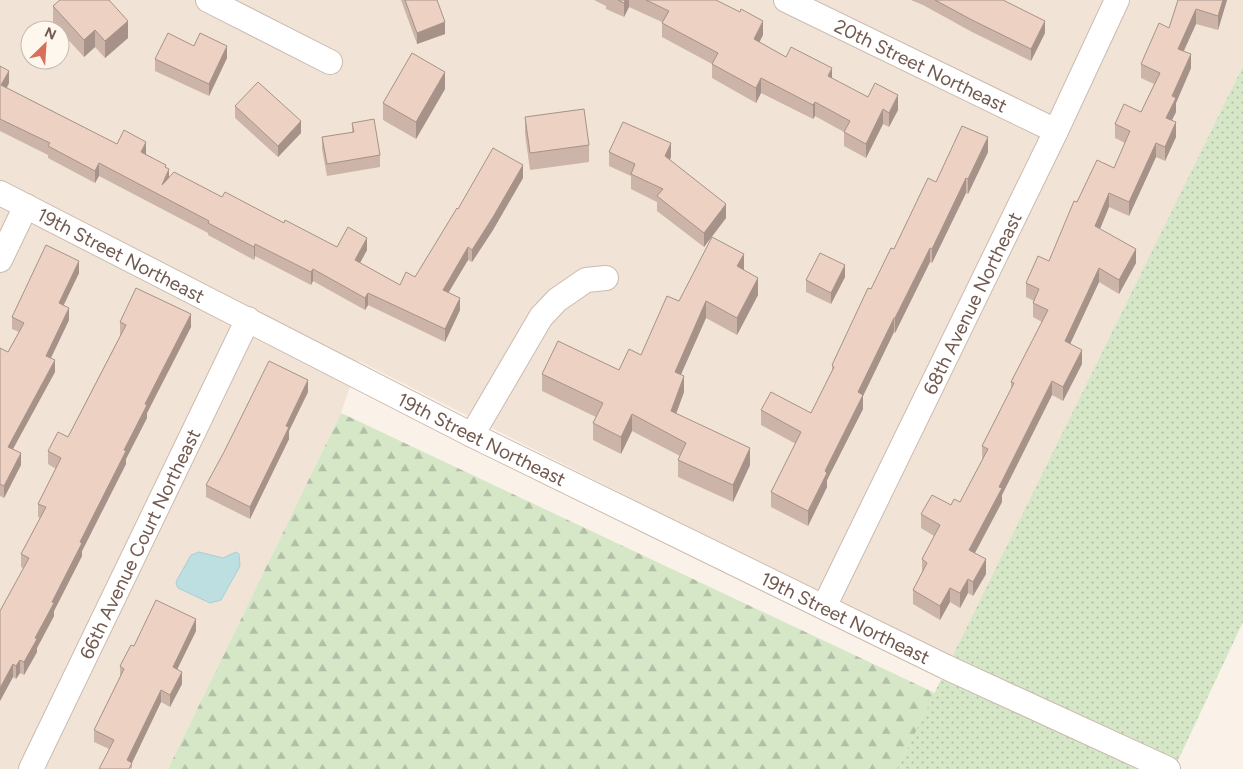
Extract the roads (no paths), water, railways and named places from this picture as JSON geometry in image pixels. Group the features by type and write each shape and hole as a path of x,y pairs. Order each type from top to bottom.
{"street":[{"path":"208,0 330,62"},
{"name":"20th Street Northeast","path":"786,0 1056,131"},
{"name":"68th Avenue Northeast","path":"824,607 1056,131 1117,0"},
{"name":"19th Street Northeast","path":"0,193 472,435 967,677 1168,769"},
{"path":"0,260 26,206"},
{"path":"472,435 541,317 557,300 586,280 606,278"},
{"name":"66th Avenue Court Northeast","path":"31,769 248,319"}],"water":[{"path":"199,552 223,558 236,552 239,554 240,566 221,600 210,603 178,588 176,584 191,555"}]}
